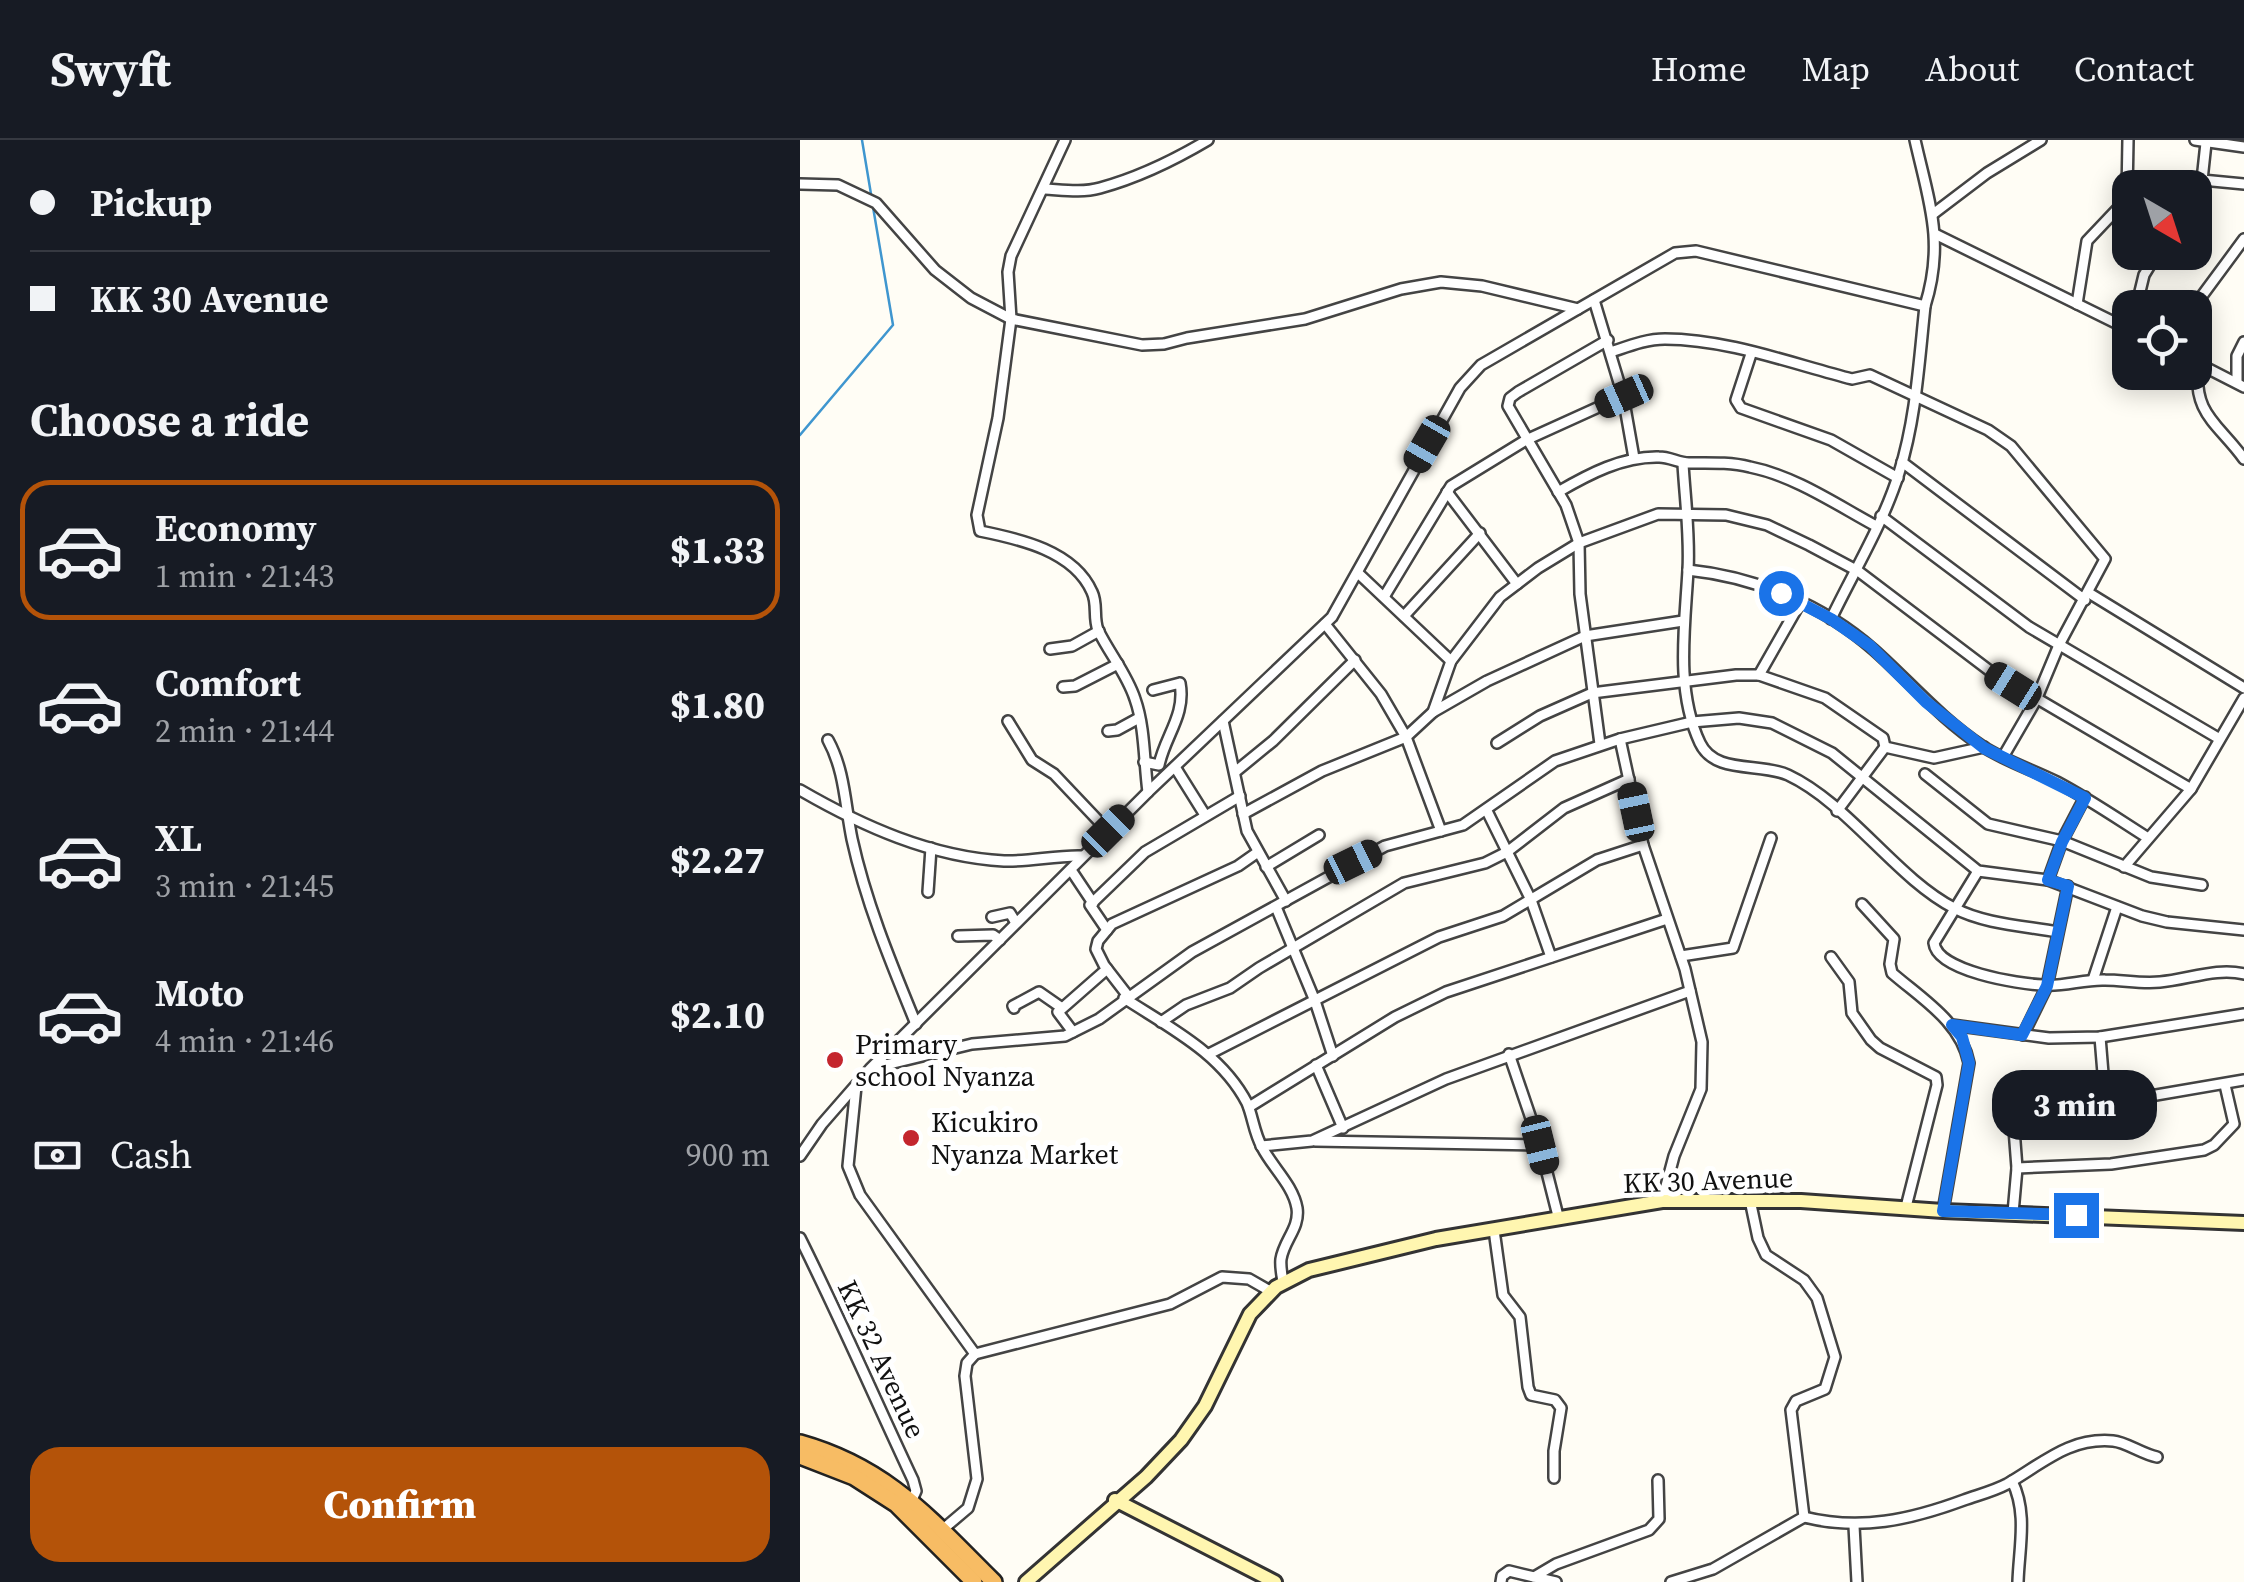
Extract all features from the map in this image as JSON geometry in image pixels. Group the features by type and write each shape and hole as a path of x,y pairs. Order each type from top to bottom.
{"highway":[{"path":"800,1443 851,1461 942,1530 994,1582"},
{"path":"800,1456 854,1476 908,1505 974,1582"}],"main road":[{"name":"KK 30 Avenue","path":"1026,1582 1157,1466 1194,1424 1240,1330 1270,1291 1310,1270 1436,1239 1662,1202 1750,1200 2244,1222"},
{"path":"1115,1500 1274,1582"}],"street":[{"path":"1066,140 1011,256 1011,319 998,418 977,515 980,531 1013,538 1064,558 1092,590 1099,630 1135,698 1148,792"},
{"path":"1045,189 1099,188 1208,140"},
{"path":"1831,619 1858,571 1898,478 1914,398 1925,306 1935,274 1933,214 1916,140"},
{"path":"1933,214 1987,173 2040,140"},
{"path":"2077,304 2087,242 2127,194 2128,140"},
{"path":"2195,140 2244,147"},
{"path":"2203,170 2206,143"},
{"path":"2212,181 2244,184"},
{"path":"800,184 838,184 876,203 935,270 971,298 1011,319 1142,345 1305,319 1402,289 1441,282 1482,286 1578,308"},
{"path":"1935,234 2112,321"},
{"path":"2206,290 2244,238"},
{"path":"800,1156 870,1069 1082,856 1325,624 1338,608 1394,501 1470,375 1506,349 1675,253 1696,252 1925,306"},
{"path":"1594,300 1624,396 1634,458"},
{"path":"1611,352 1664,339 1751,354 1852,379 1870,375 1988,430 2023,458 2105,559 2036,700 2003,757"},
{"path":"1600,744 1584,636 1579,543 1558,492 1510,415 1510,398 1608,340"},
{"path":"2240,385 2237,356 2244,342"},
{"path":"1751,354 1736,400 1742,408 1831,440 1898,478"},
{"path":"2212,371 2240,385"},
{"path":"2197,390 2205,414 2244,460"},
{"path":"1384,597 1452,486 1526,440 1624,396"},
{"path":"1558,492 1590,474 1634,458 1659,457 1683,464 1722,462 1754,467 1809,490 1876,526"},
{"path":"1902,462 2087,596 2244,688"},
{"path":"1683,464 1688,570 1683,621 1685,680 1692,722 1701,745 1716,762 1768,767 1790,776 1955,908 2058,932"},
{"path":"1447,492 1517,584"},
{"path":"1433,712 1451,661 1500,597 1517,584 1579,543 1658,514 1726,516 1767,525 1858,571 1990,671 2191,790"},
{"path":"1881,516 1999,607 2218,738"},
{"path":"1404,616 1480,533"},
{"path":"1688,570 1743,580 1831,619 1870,646 1926,702 1984,748 2085,798 2148,838"},
{"path":"1358,573 1451,661"},
{"path":"1759,674 1800,603"},
{"path":"1244,814 1322,772 1406,737 1433,712 1487,681 1584,636 1683,621"},
{"path":"1325,624 1381,694 1406,737 1441,831"},
{"path":"1050,650 1072,646 1099,630"},
{"path":"1235,772 1273,741 1355,660"},
{"path":"1064,687 1075,686 1118,664"},
{"path":"1496,743 1540,716 1592,692 1759,674 1825,698 1883,738 1885,747 1837,811"},
{"path":"1144,762 1159,765 1183,696 1180,683 1154,690"},
{"path":"2124,866 2191,790 2244,698"},
{"path":"1108,730 1139,718"},
{"path":"870,1069 972,1044 1065,1036 1099,1019 1192,952 1386,846 1462,825 1556,761 1600,744 1692,722 1738,718 1772,722 1832,753 1978,871 2048,880 2166,922 2244,930"},
{"path":"1008,721 1032,760 1054,774 1108,831"},
{"path":"1223,721 1247,831 1281,904 1333,1056"},
{"path":"1620,739 1643,844 1681,956 1700,1028 1703,1073 1698,1099 1674,1156 1662,1202"},
{"path":"828,740 842,779 882,942 916,1024"},
{"path":"1885,747 1934,758 1984,748"},
{"path":"1174,767 1205,816"},
{"path":"1925,774 1988,824 2062,842 2151,877 2202,885"},
{"path":"1161,1022 1186,1004 1230,988 1404,883 1484,863 1507,852 1564,808 1629,780"},
{"path":"800,790 849,818 932,848 1011,861 1082,856"},
{"path":"1107,930 1090,905 1145,852 1240,796"},
{"path":"2048,880 2085,798"},
{"path":"1486,810 1531,900 1551,957"},
{"path":"1266,867 1319,835"},
{"path":"1681,956 1734,948 1772,838"},
{"path":"1210,1054 1439,936 1503,916 1597,860 1643,844"},
{"path":"928,892 932,848"},
{"path":"1258,852 1238,866 1124,918 1107,930 1096,949 1126,997 1210,1054 1249,1107 1250,1121 1261,1146 1293,1195 1297,1210 1296,1224 1281,1259 1283,1282"},
{"path":"1978,871 1933,947 1951,965 2005,980 2047,986 2093,980 2161,982 2232,971 2244,974"},
{"path":"1073,873 1093,903"},
{"path":"2022,1035 2047,986 2068,886"},
{"path":"1862,904 1894,939 1892,973 1952,1025 1962,1037 1969,1063 1943,1211"},
{"path":"2093,980 2117,907"},
{"path":"992,917 1010,913 1016,923"},
{"path":"1249,1107 1395,1017 1446,992 1667,919"},
{"path":"958,936 994,935 1000,940"},
{"path":"1831,957 1849,982 1852,1013 1871,1040 1936,1077 1906,1208"},
{"path":"1074,1032 1058,1012 1107,969"},
{"path":"1312,1142 1446,1079 1690,991"},
{"path":"1014,1008 1039,992 1062,1008"},
{"path":"1952,1025 2022,1035 2100,1037 2244,1014"},
{"path":"2098,1105 2105,1098 2100,1037"},
{"path":"1509,1054 1540,1145 1558,1216"},
{"path":"1316,1065 1343,1128"},
{"path":"2013,1213 2016,1111 2098,1105 2244,1080"},
{"path":"856,1084 848,1166 851,1179 865,1204 975,1354"},
{"path":"2017,1168 2110,1164 2204,1150 2214,1146 2234,1124 2225,1085"},
{"path":"1261,1146 1312,1142 1540,1145"},
{"path":"1750,1200 1766,1255 1812,1287 1835,1357 1825,1389 1796,1401 1791,1410 1804,1517"},
{"path":"1494,1230 1503,1295 1520,1318 1528,1388 1531,1395 1555,1400 1561,1408 1554,1478"},
{"name":"KK 32 Avenue","path":"800,1238 914,1480 916,1490 908,1505"},
{"path":"942,1530 968,1508 976,1479 965,1376 967,1363 975,1354 1170,1304 1222,1277 1249,1279 1270,1291"},
{"path":"1671,1582 1713,1569 1804,1517 1854,1526 1935,1511 2012,1481 2046,1457 2081,1444 2119,1442 2156,1457"},
{"path":"1534,1577 1556,1564 1622,1542 1654,1526 1659,1509 1658,1480"},
{"path":"2012,1481 2022,1523 2018,1582"},
{"path":"1854,1526 1857,1582"},
{"path":"1501,1582 1509,1571 1556,1582"}],"waterway":[{"path":"862,140 871,194"},
{"path":"800,435 893,325 873,207"}],"place":[{"name":"Primary school Nyanza","path":"835,1060"},
{"name":"Kicukiro Nyanza Market","path":"911,1138"}],"route":[{"path":"1781,593 1831,619 1870,646 1926,702 1984,748 2085,798 2048,880 2068,886 2047,986 2022,1035 1952,1025 1962,1037 1969,1063 1943,1211 2076,1215"}]}
